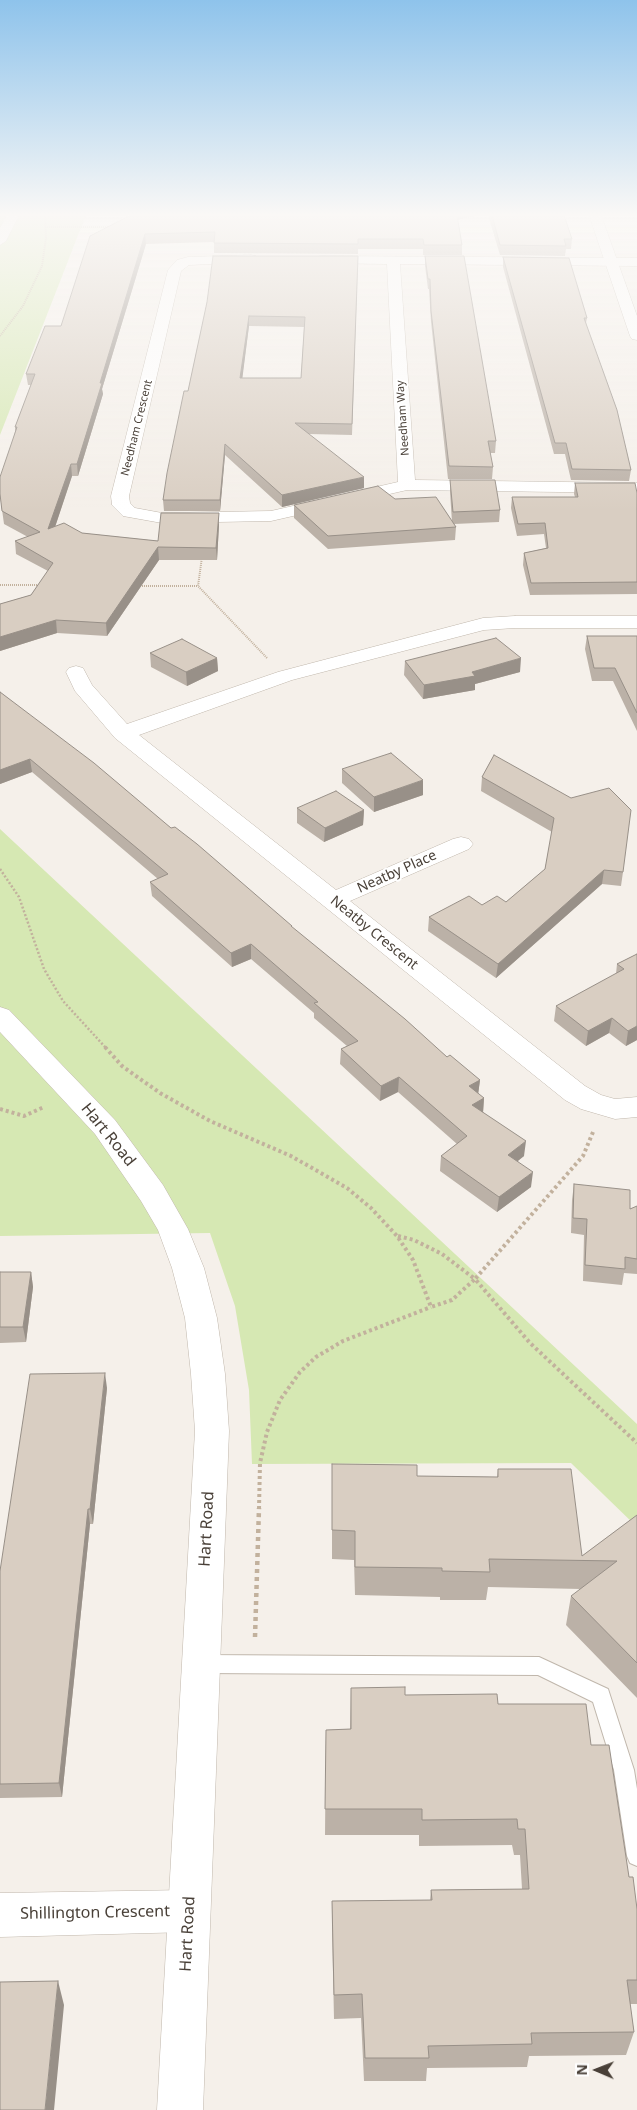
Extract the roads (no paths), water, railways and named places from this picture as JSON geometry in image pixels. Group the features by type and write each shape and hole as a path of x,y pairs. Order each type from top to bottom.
{"street":[{"name":"Needham Crescent","path":"165,313 120,496 121,505 129,512 162,518 252,518 271,516 407,485 637,488"},
{"name":"Needham Way","path":"396,313 407,485"},
{"path":"629,313 637,336"},
{"path":"123,733 285,676 482,624 516,622 637,622"},
{"name":"Neatby Crescent","path":"76,672 82,687 123,733 575,1093 591,1102 614,1109 637,1107"},
{"name":"Neatby Place","path":"333,900 462,844"},
{"name":"Hart Road","path":"0,1016 115,1139 152,1192 173,1229 188,1268 201,1318 208,1374 212,1431 180,2110"},
{"name":"Shillington Crescent","path":"0,1915 189,1911"}],"lane":[{"path":"200,1664 539,1666 601,1696 624,1770 637,1856"}]}
